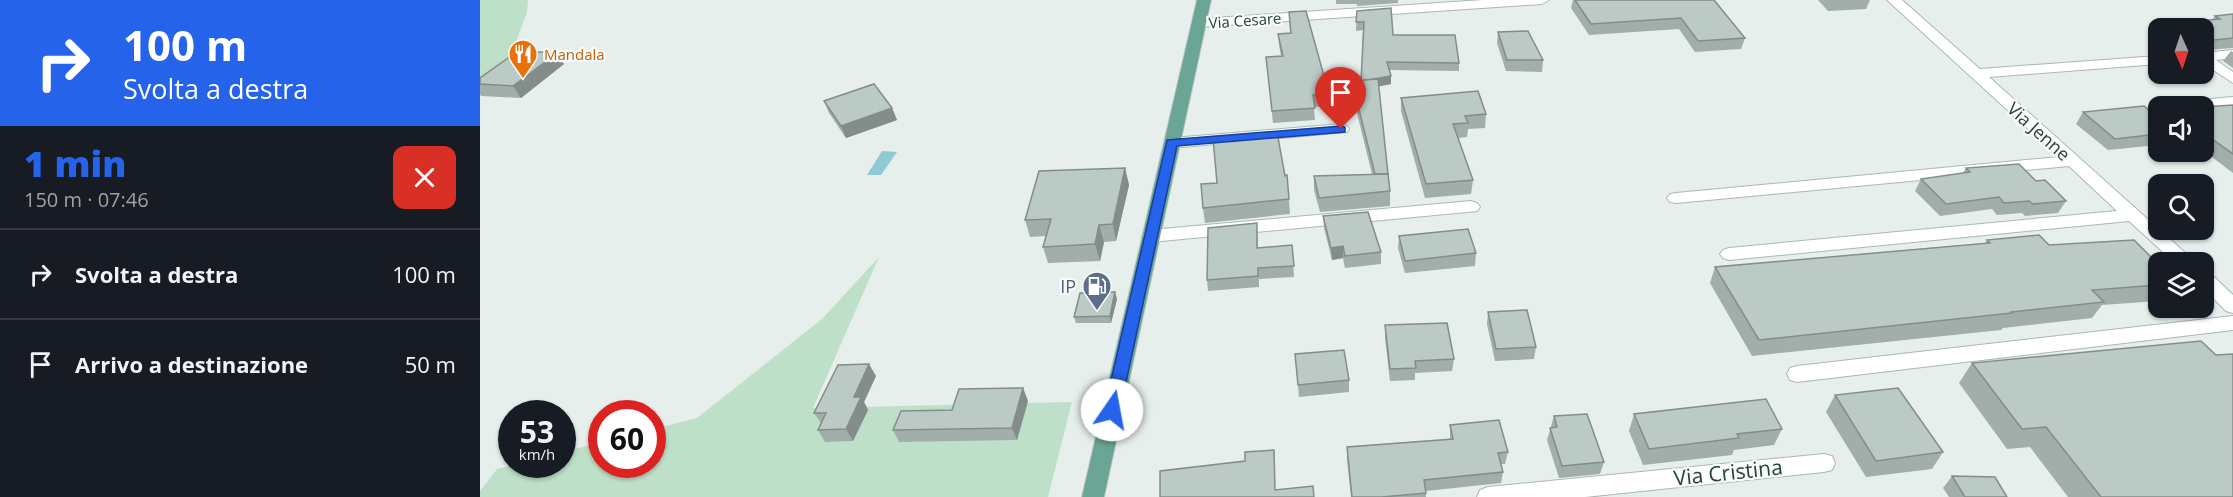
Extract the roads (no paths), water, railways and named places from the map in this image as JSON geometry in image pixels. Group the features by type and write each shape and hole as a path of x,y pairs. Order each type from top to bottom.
{"main road":[{"path":"1093,497 1204,0"}],"street":[{"name":"Via Cesare","path":"1199,23 1542,0"},
{"name":"Via Jenne","path":"1894,0 2174,252"},
{"path":"2214,56 2233,54"},
{"path":"1976,75 2148,61"},
{"path":"2214,65 2233,79"},
{"path":"2214,104 2233,102"},
{"path":"1172,143 1341,129"},
{"path":"1676,198 2072,161"},
{"path":"1151,236 1471,207"},
{"path":"1729,254 2131,215"},
{"path":"2214,288 2233,306"},
{"path":"1797,374 2233,323"},
{"name":"Via Cristina","path":"1488,497 1824,463"}],"water":[{"path":"882,151 897,152 881,175 867,175"}],"place":[{"name":"Mandala","path":"523,80"},
{"name":"IP","path":"1097,312"}]}
